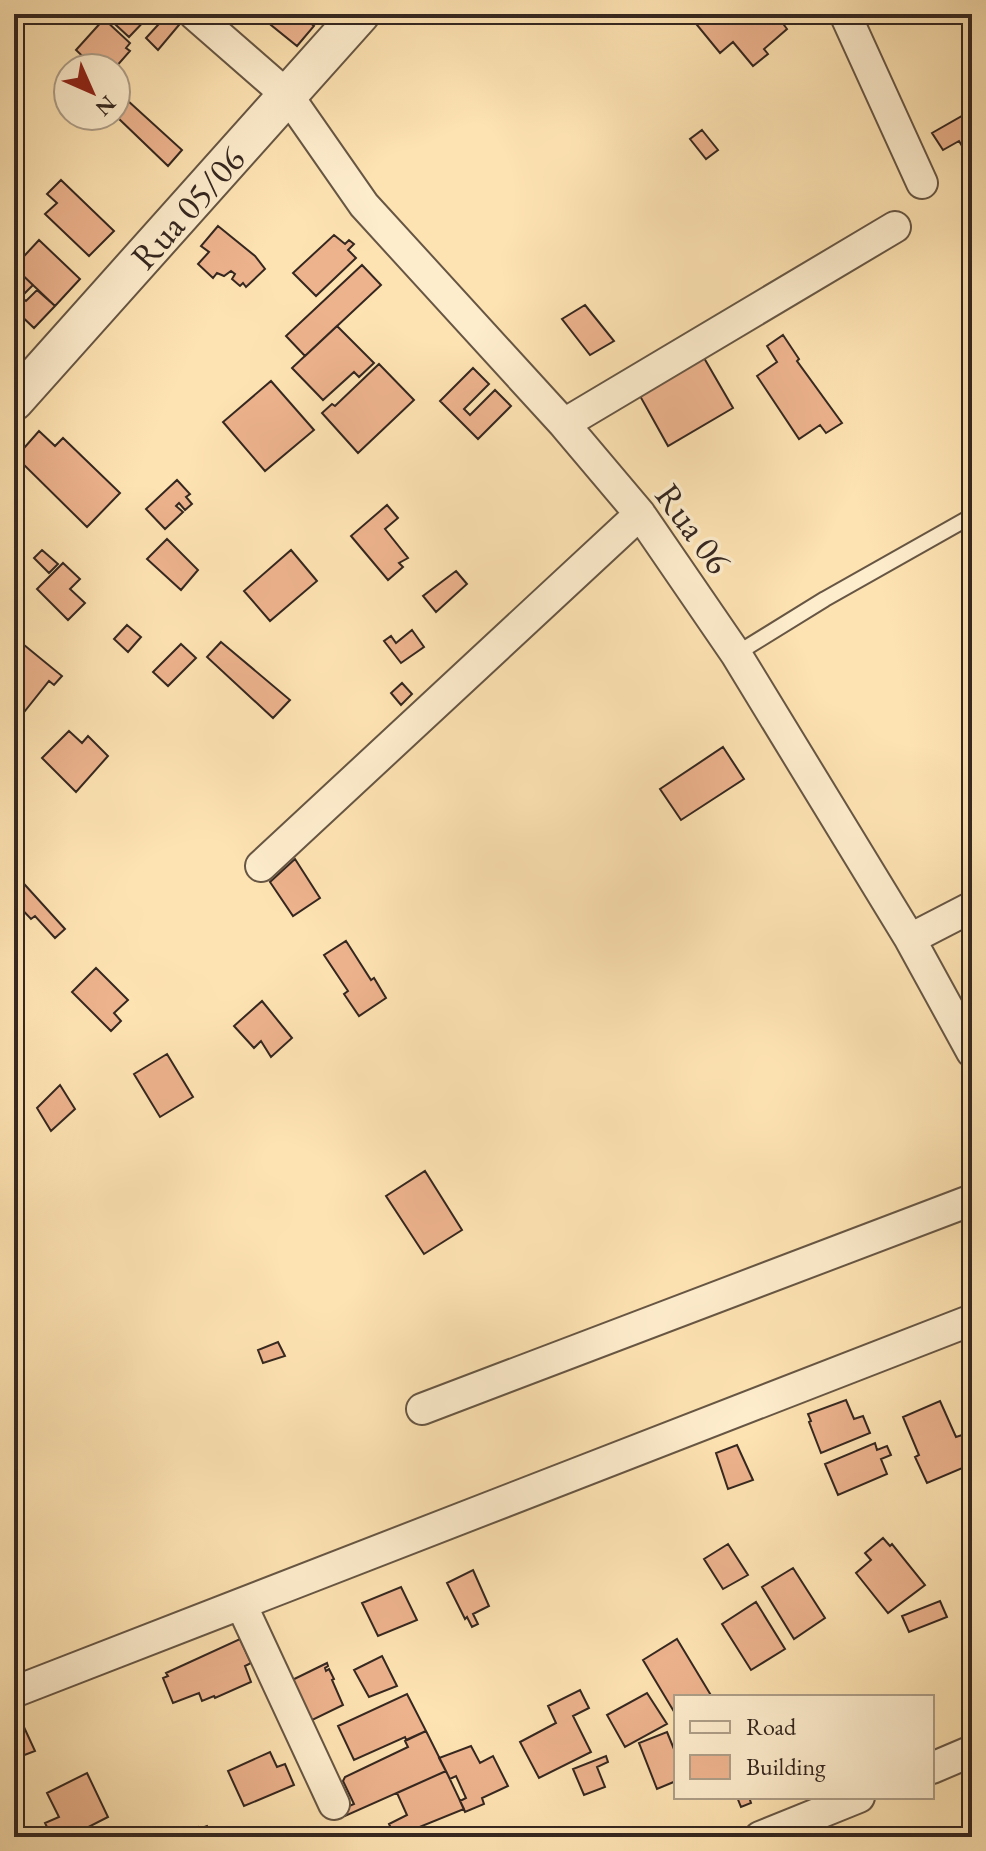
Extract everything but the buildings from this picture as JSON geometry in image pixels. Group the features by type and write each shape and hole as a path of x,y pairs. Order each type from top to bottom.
{"street":[{"name":"Rua 06","path":"194,14 288,96 364,205 564,424 640,514 736,654 910,939 972,1052"},
{"name":"Rua 05/06","path":"14,401 360,14"},
{"path":"845,14 922,183"},
{"path":"564,424 895,227"},
{"path":"261,866 640,514"},
{"path":"910,939 972,907"},
{"path":"422,1409 972,1200"},
{"path":"14,1692 972,1320"},
{"path":"241,1604 334,1804"},
{"path":"934,1767 972,1751"},
{"path":"760,1837 854,1799"}],"lane":[{"path":"736,654 825,599 972,516"}]}
